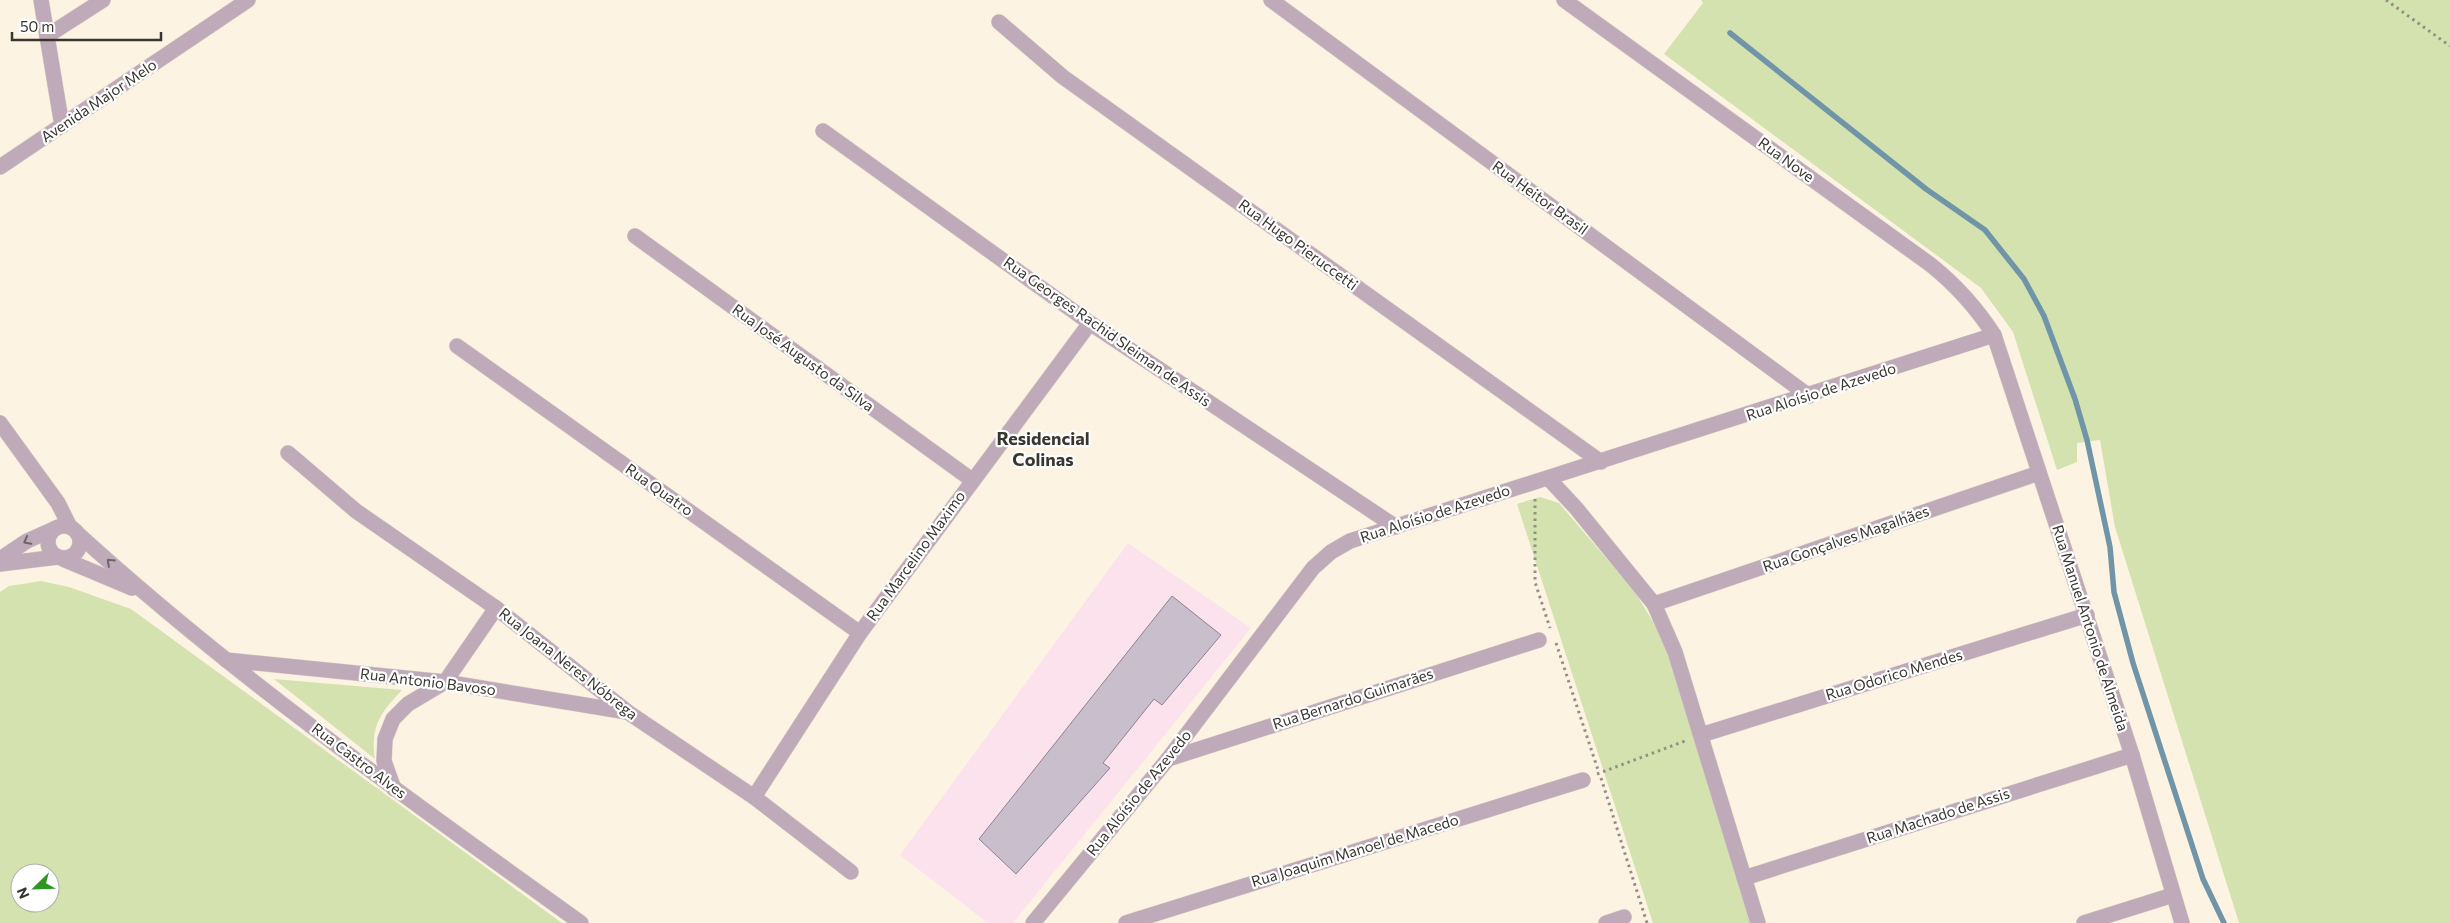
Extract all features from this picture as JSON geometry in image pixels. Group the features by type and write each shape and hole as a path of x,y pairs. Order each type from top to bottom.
{"street":[{"path":"41,0 62,126"},
{"path":"47,36 103,0"},
{"name":"Avenida Major Melo","path":"0,167 248,0"},
{"name":"Rua Heitor Brasil","path":"1271,0 1809,396"},
{"name":"Rua Nove","path":"1564,0 1931,265 1957,286 1976,308 1994,335"},
{"name":"Rua Hugo Pieruccetti","path":"999,22 1063,77 1601,462"},
{"name":"Rua Georges Rachid Sleiman de Assis","path":"823,131 1090,323 1396,527"},
{"name":"Rua José Augusto da Silva","path":"635,236 972,480"},
{"name":"Rua Marcelino Maximo","path":"754,797 860,633 1090,323"},
{"name":"Rua Aloísio de Azevedo","path":"1033,923 1168,759 1313,568 1331,552 1350,541 1541,479 1601,462 1809,396 1994,335"},
{"name":"Rua Manuel Antonio de Almeida","path":"1994,335 2132,755 2182,923"},
{"name":"Rua Quatro","path":"457,346 860,633"},
{"name":"Rua Castro Alves","path":"0,423 58,503 68,529 226,660 394,789 580,923"},
{"name":"Rua Joana Neres Nóbrega","path":"288,453 356,511 496,608 629,712 754,797 851,872"},
{"name":"Rua Gonçalves Magalhães","path":"1654,604 2038,473"},
{"path":"1541,479 1582,515 1654,604 1675,652 1758,923"},
{"path":"60,558 48,546 49,536 68,529"},
{"path":"0,564 73,556 81,543 68,529"},
{"path":"0,559 27,540 68,529"},
{"name":"Rua Castro Alves","path":"60,558 142,592"},
{"path":"394,789 384,761 385,739 393,719 408,704 446,682 496,608"},
{"name":"Rua Odorico Mendes","path":"1701,735 2086,615"},
{"name":"Rua Bernardo Guimarães","path":"1168,759 1539,640"},
{"name":"Rua Antonio Bavoso","path":"226,660 446,682 629,712"},
{"name":"Rua Machado de Assis","path":"1744,878 2132,755"},
{"name":"Rua Joaquim Manoel de Macedo","path":"1126,923 1583,780"},
{"path":"2084,923 2173,895"},
{"path":"1606,923 1624,917"}],"path":[{"path":"2386,0 2450,46"},
{"path":"1541,479 1535,582 1551,629"},
{"path":"1554,638 1600,773 1647,923"},
{"path":"1583,780 1701,735"}],"shaded area":[{"path":"1128,543 1251,628 1013,923 988,923 900,855"}],"green space":[{"path":"1701,0 2450,0 2450,923 2239,923 2115,527 2100,440 2077,443 2077,462 2057,470 2013,332 1981,288 1664,54 1703,3"},
{"path":"1540,497 1559,503 1635,592 1662,637 1753,923 1653,923 1517,504"},
{"path":"41,581 69,587 131,609 562,923 0,923 0,592 9,586"},
{"path":"274,679 402,690 378,721 374,738 375,759"}],"building":[{"path":"1172,596 1221,635 1162,705 1154,699 1103,763 1110,768 1016,874 979,839"}],"waterway":[{"path":"1730,33 1926,189 1985,230 2024,279 2044,316 2075,399 2087,440 2110,547 2114,592 2133,663 2203,879 2224,923"}],"district":[{"name":"Residencial Colinas","path":"1043,449"}]}
